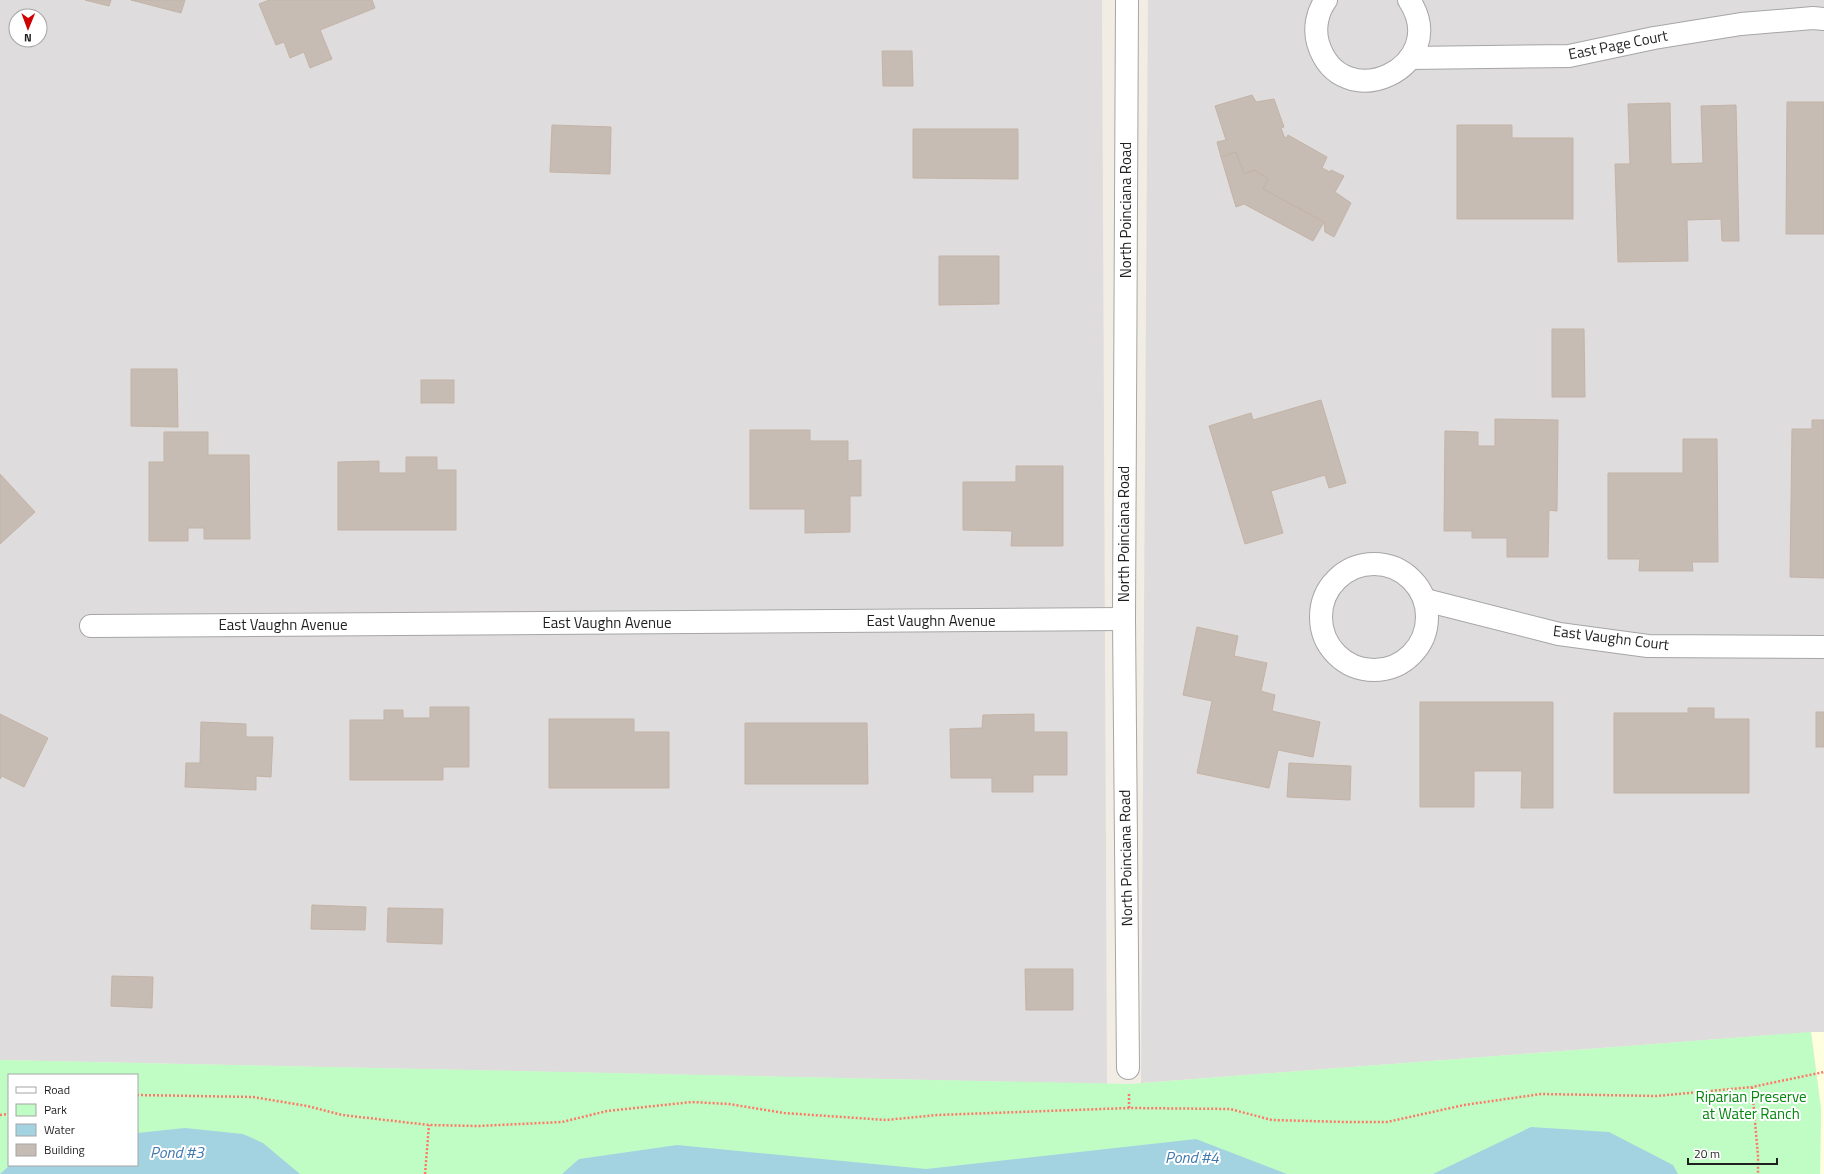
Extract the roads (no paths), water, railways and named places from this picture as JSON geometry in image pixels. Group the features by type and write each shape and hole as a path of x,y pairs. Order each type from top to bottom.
{"street":[{"name":"North Poinciana Road","path":"1126,0 1124,619 1128,1068"},
{"path":"1326,0 1322,5 1317,21 1317,37 1321,53 1331,66 1344,76 1360,81 1377,80 1392,75 1406,65 1415,50 1419,34 1417,16 1409,0"},
{"name":"East Page Court","path":"1410,58 1569,56 1654,38 1741,24 1813,18 1824,20"},
{"path":"1373,563 1390,566 1405,573 1417,585 1426,600 1428,618 1425,636 1415,652 1401,664 1384,670 1365,670 1348,664 1334,652 1324,637 1320,618 1322,602 1330,586 1342,574 1356,566 1373,563"},
{"name":"East Vaughn Court","path":"1426,600 1559,634 1648,646 1824,647"},
{"name":"East Vaughn Avenue","path":"91,626 1124,619"}],"water":[{"path":"1531,1127 1609,1132 1673,1165 1678,1174 1433,1174"},
{"name":"Pond #3","path":"185,1128 243,1134 263,1143 300,1174 0,1174 9,1166 138,1166 138,1133"},
{"name":"Pond #4","path":"1196,1139 1287,1174 562,1174 579,1159 677,1145 926,1169"}],"park label":[{"name":"Riparian Preserve at Water Ranch","path":"1751,1106"}]}
